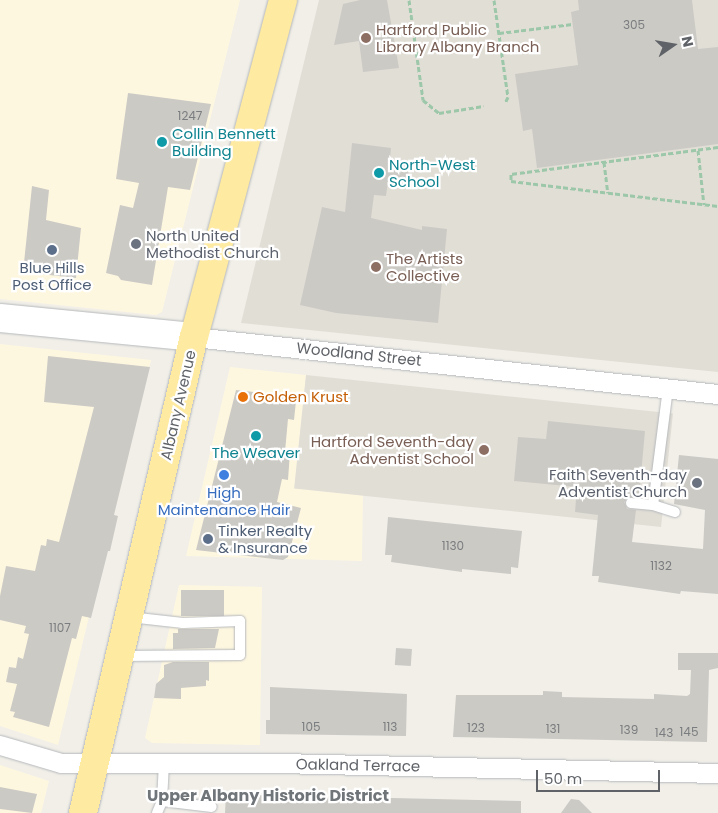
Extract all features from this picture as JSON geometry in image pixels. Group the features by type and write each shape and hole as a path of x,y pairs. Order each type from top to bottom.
{"highway":[{"name":"Albany Avenue","path":"83,813 194,337 283,0"}],"main road":[{"name":"Woodland Street","path":"0,318 194,337"}],"street":[{"name":"Woodland Street","path":"194,337 718,394"},
{"name":"Oakland Terrace","path":"0,746 50,761 95,763 164,762 718,773"}],"lane":[{"path":"653,505 668,388"},
{"path":"631,503 653,505 675,512"},
{"path":"120,656 240,655 240,621 183,623 129,617"},
{"path":"157,813 162,801 164,762"},
{"path":"162,801 212,807"}],"path":[{"path":"409,0 423,100 439,113 483,106"},
{"path":"494,0 508,98 505,103"},
{"path":"499,33 572,24"},
{"path":"718,147 511,174 511,181 718,206"},
{"path":"698,150 704,205"},
{"path":"604,162 608,193"}],"shaded area":[{"path":"0,0 240,0 162,312 156,315 0,299"},
{"path":"319,0 718,0 718,372 241,323"},
{"path":"0,344 151,360 58,745 0,726"},
{"path":"230,367 306,375 295,487 363,494 362,561 186,556"},
{"name":"Hartford Seventh-day Adventist School","path":"306,375 673,414 661,527 294,488"},
{"path":"179,585 262,587 260,745 152,743 145,738"},
{"path":"0,765 49,781 41,813 0,813"}],"building":[{"name":"Hartford Public Library Albany Branch","path":"360,0 387,0 399,68 363,72 359,41 334,45 343,4"},
{"path":"578,0 692,0 698,49 718,47 718,144 537,168 532,129 523,131 515,74 578,65 571,12 579,10"},
{"name":"Collin Bennett Building","path":"128,93 211,104 190,190 168,187 152,285 121,280 118,276 106,273 120,205 133,208 139,183 116,179"},
{"path":"352,143 391,148 390,159 395,160 395,164 409,166 408,183 388,181 386,196 374,195 371,218 422,230 422,226 447,229 438,323 336,313 300,305 322,207 345,212"},
{"name":"Blue Hills Post Office","path":"32,186 49,190 46,220 81,228 76,278 23,272"},
{"path":"48,356 150,367 114,515 118,516 110,551 108,551 91,618 82,616 76,639 72,638 49,727 13,717 15,712 10,711 17,684 6,682 9,667 16,668 18,657 23,659 29,634 24,633 26,626 0,620 0,596 6,566 35,571 41,545 46,546 47,539 59,542 94,407 44,402"},
{"path":"236,390 290,396 290,400 296,401 294,420 288,419 285,452 290,452 288,480 282,479 277,502 301,508 288,557 283,560 196,550"},
{"path":"548,421 645,431 639,497 629,497 624,502 627,509 636,510 632,542 703,549 705,510 674,504 679,455 718,459 718,594 681,591 680,594 598,582 599,576 592,576 598,515 575,512 577,487 514,481 518,437 546,439"},
{"path":"388,517 522,531 518,568 511,567 511,574 462,569 462,572 391,562 392,555 385,555"},
{"path":"181,590 224,590 224,616 181,616"},
{"path":"178,629 219,629 215,648 173,649 173,633 178,633"},
{"path":"396,648 412,649 411,666 395,665"},
{"path":"678,653 718,653 718,668 709,670 707,742 453,737 456,695 543,695 543,691 562,692 562,697 654,699 654,694 687,696 690,694 691,670 678,670"},
{"path":"173,662 209,662 209,681 206,680 206,686 181,688 181,699 154,698 156,684 164,677 164,665"},
{"path":"270,687 407,694 406,736 266,734 266,720 270,720"},
{"path":"0,787 37,794 32,813 0,809"},
{"path":"226,794 521,801 521,813 225,813"},
{"path":"571,799 579,800 592,813 561,813"}],"place":[{"name":"Hartford Public Library Albany Branch","path":"366,38"},
{"name":"Collin Bennett Building","path":"162,142"},
{"name":"North-West School","path":"379,173"},
{"name":"North United Methodist Church","path":"136,244"},
{"name":"Blue Hills Post Office","path":"52,250"},
{"name":"The Artists Collective","path":"376,267"},
{"name":"Golden Krust","path":"243,397"},
{"name":"The Weaver","path":"256,436"},
{"name":"Hartford Seventh-day Adventist School","path":"484,450"},
{"name":"High Maintenance Hair","path":"224,475"},
{"name":"Faith Seventh-day Adventist Church","path":"697,483"},
{"name":"Tinker Realty & Insurance","path":"208,539"}],"district":[{"name":"Upper Albany Historic District","path":"268,796"}]}
